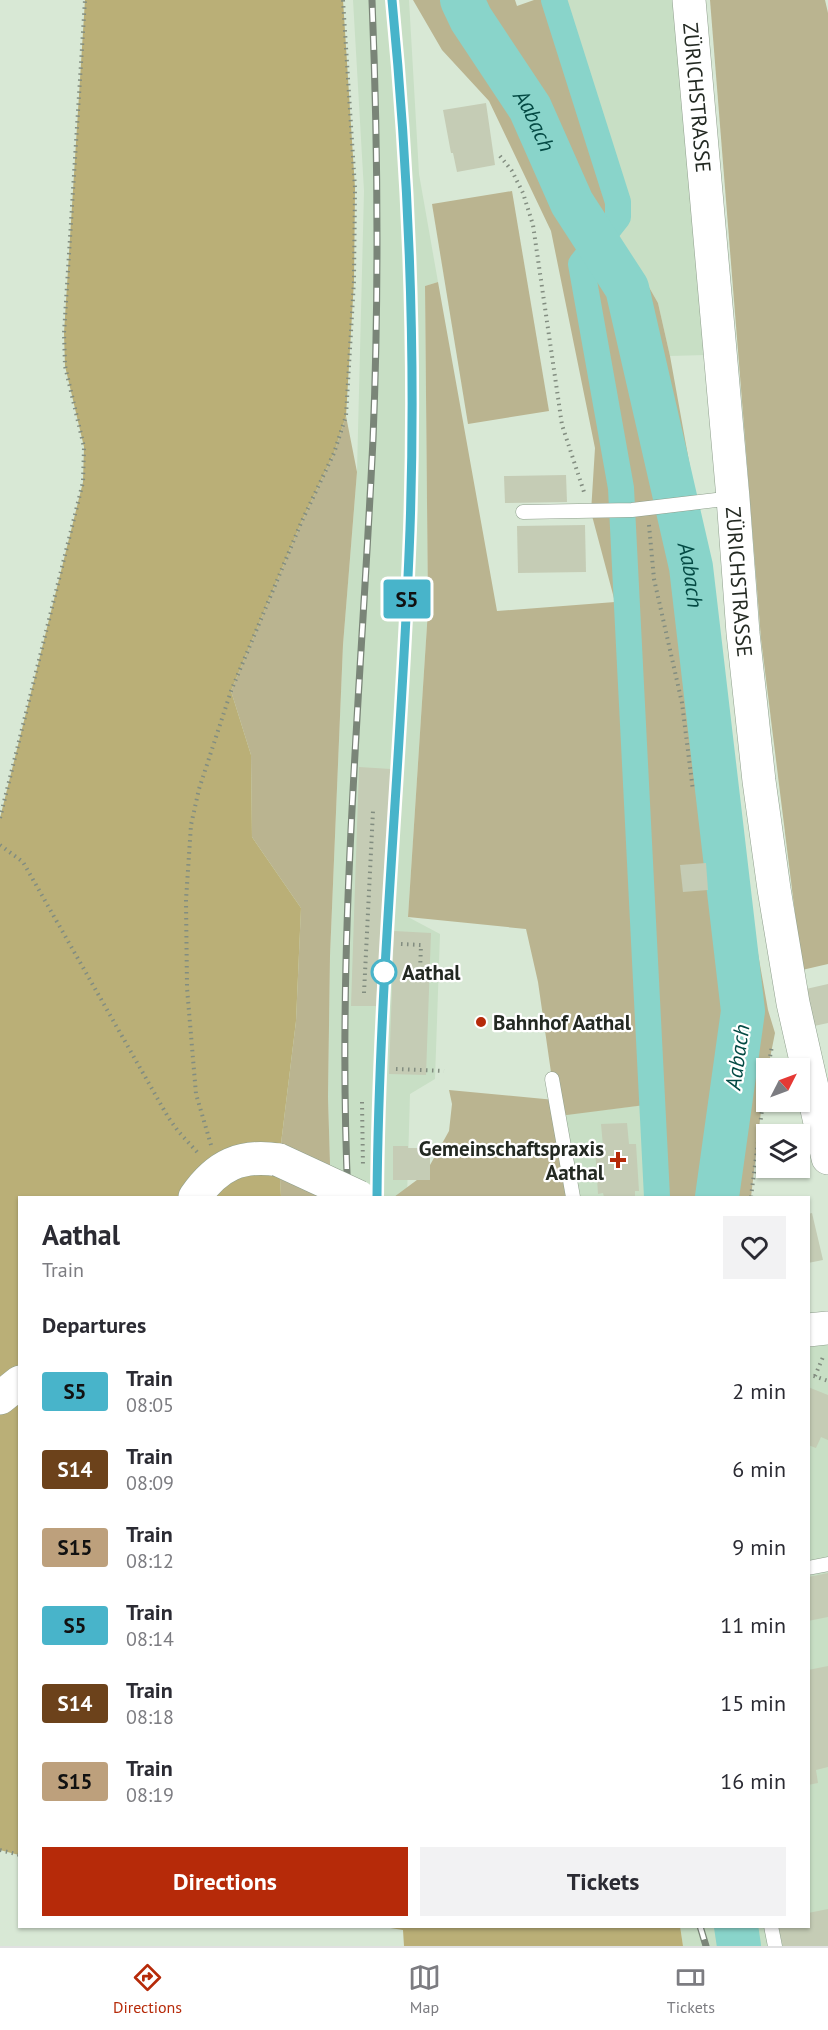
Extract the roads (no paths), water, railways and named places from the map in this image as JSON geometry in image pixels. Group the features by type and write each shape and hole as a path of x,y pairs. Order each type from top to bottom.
{"main road":[{"name":"ZÜRICHSTRASSE","path":"689,0 743,633 759,782 791,989 828,1158"},
{"path":"196,1196 205,1183 219,1171 237,1161 260,1157 279,1160 361,1185"},
{"path":"0,1398 18,1384"}],"lane":[{"path":"523,513 632,510 733,498"},
{"path":"552,1079 573,1196"},
{"path":"810,1568 828,1564"},
{"path":"771,1928 775,1946"}],"waterway":[{"name":"Aabach","path":"462,0 471,19 530,108 572,203 627,288 691,567 743,1011 717,1196"},
{"path":"554,0 618,202 618,217 581,264 621,488 657,1196"},
{"name":"Aabach","path":"736,1928 739,1946"}],"railway":[{"path":"348,1196 345,1102 347,912 373,439 376,329 377,165 372,0"},
{"path":"377,1196 386,946 406,613 412,463 410,264 403,132 392,0"},
{"path":"701,1928 706,1946"}],"train":[{"name":"S5","path":"377,1196 381,1033 407,610 412,433 409,236 392,0"}],"place":[{"name":"Aathal","path":"384,972"},
{"name":"Bahnhof Aathal","path":"481,1022"},
{"name":"Gemeinschaftspraxis Aathal","path":"618,1160"}]}
